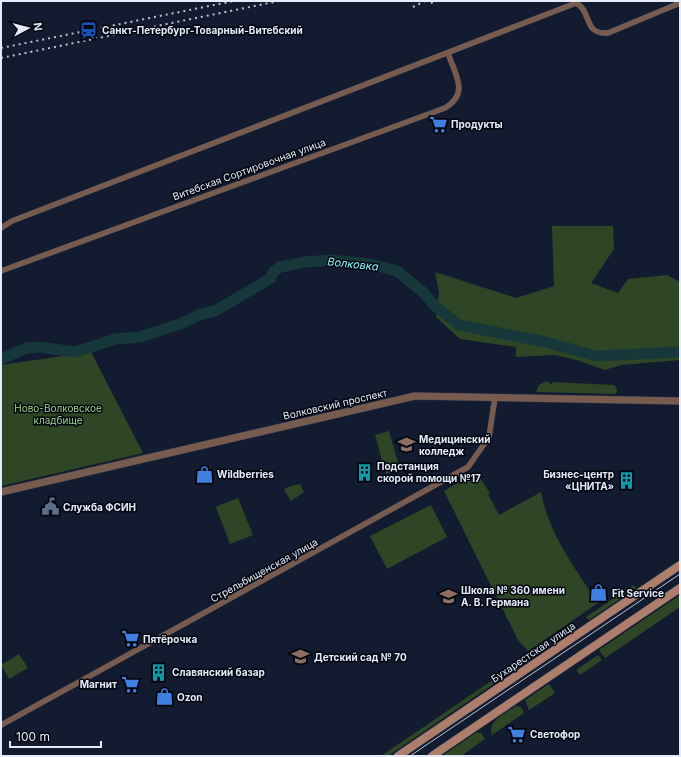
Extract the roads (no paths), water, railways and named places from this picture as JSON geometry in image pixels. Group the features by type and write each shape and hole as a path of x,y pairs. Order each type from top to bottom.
{"main road":[{"name":"Бухарестская улица","path":"398,756 680,565"},
{"path":"432,756 680,588"}],"street":[{"path":"1,228 12,221 576,3 584,11 592,29 601,33 608,33 680,3"},
{"name":"Витебская Сортировочная улица","path":"1,271 445,108 456,100 460,91 448,53"},
{"name":"Волковский проспект","path":"1,492 415,396 680,401"},
{"name":"Стрельбищенская улица","path":"1,725 468,467 489,437 495,397"}],"waterway":[{"name":"Волковка","path":"1,359 27,348 39,347 75,352 116,339 140,337 180,324 201,314 215,311 271,278 273,272 280,267 305,262 331,260 370,264 397,271 424,293 434,305 459,325 545,342 596,356 680,352"}],"tram line":[{"path":"410,756 680,574"}],"railway":[{"path":"1,48 234,1"},
{"path":"1,58 279,1"},
{"path":"413,7 425,1"},
{"path":"431,3 435,1"}],"place":[{"name":"Санкт-Петербург-Товарный-Витебский","path":"89,30"},
{"name":"Продукты","path":"438,124"},
{"name":"Медицинский колледж","path":"406,445"},
{"name":"Подстанция скорой помощи №17","path":"364,472"},
{"name":"Wildberries","path":"204,474"},
{"name":"Бизнес-центр «ЦНИТА»","path":"627,480"},
{"name":"Служба ФСИН","path":"50,507"},
{"name":"Fit Service","path":"599,593"},
{"name":"Школа № 360 имени А. В. Германа","path":"448,596"},
{"name":"Пятёрочка","path":"130,639"},
{"name":"Детский сад № 70","path":"301,657"},
{"name":"Славянский базар","path":"159,672"},
{"name":"Магнит","path":"130,684"},
{"name":"Ozon","path":"164,697"},
{"name":"Светофор","path":"517,734"}],"park label":[{"name":"Ново-Волковское кладбище","path":"58,414"}]}
